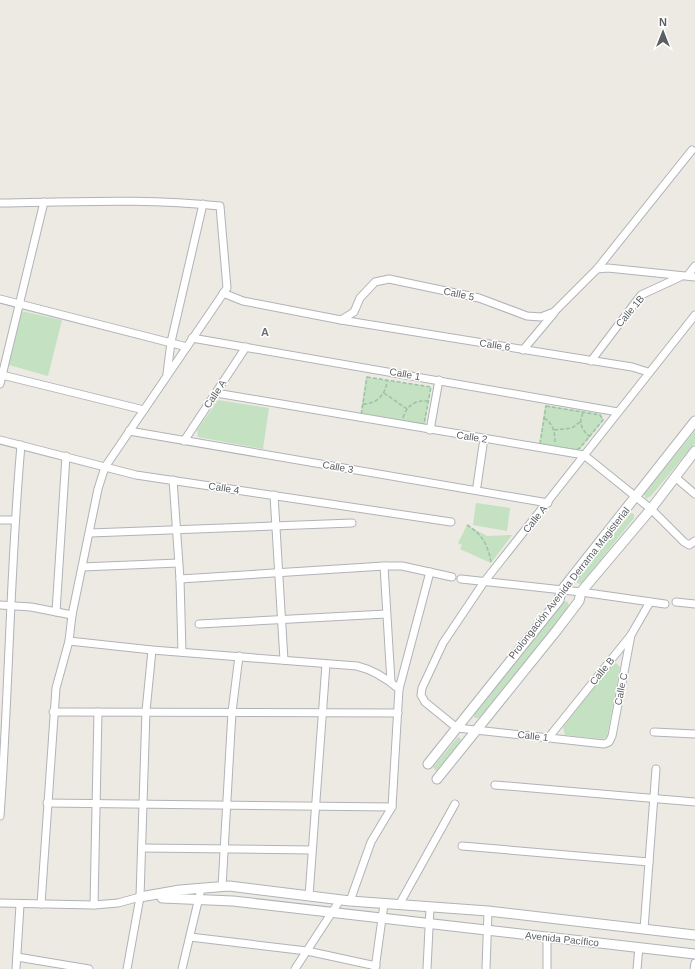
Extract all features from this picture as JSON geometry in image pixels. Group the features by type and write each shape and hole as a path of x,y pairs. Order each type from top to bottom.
{"street":[{"path":"523,350 554,312 596,269 692,150"},
{"path":"0,204 146,201 220,206 227,288 105,467 98,489 72,615 69,641 56,688 53,712 41,904"},
{"path":"0,384 21,304 44,202"},
{"path":"166,377 171,342 203,204"},
{"path":"596,269 608,268 688,276 695,266"},
{"name":"Calle 1B","path":"591,361 641,295 688,276"},
{"name":"Calle 5","path":"341,320 354,312 360,298 375,282 389,279 479,298 527,316 542,317 554,312"},
{"path":"224,293 242,301 341,320"},
{"path":"0,299 187,346"},
{"name":"Calle A","path":"457,728 425,702 421,695 422,688 443,643 484,582 548,502 648,372 695,315"},
{"name":"Calle 6","path":"341,320 632,367 648,372"},
{"name":"Calle 1","path":"192,338 618,412"},
{"name":"Calle A","path":"184,441 246,347"},
{"path":"2,375 144,410"},
{"path":"430,430 439,380"},
{"name":"Calle 2","path":"216,393 584,455 651,509 684,542 689,545 695,541"},
{"name":"Prolongación Avenida Derrama Magisterial","path":"428,764 559,600 561,591 637,497 695,421"},
{"name":"Calle 3","path":"129,431 548,502"},
{"name":"Calle 4","path":"0,440 136,475 451,522"},
{"path":"0,816 6,725 10,605 21,445"},
{"path":"477,486 483,445"},
{"name":"Prolongación Avenida Derrama Magisterial","path":"437,779 562,624 579,601 581,592 651,509 695,451"},
{"path":"56,612 66,456"},
{"path":"675,477 695,494"},
{"path":"173,480 180,578 182,652"},
{"path":"274,495 284,660"},
{"path":"0,520 15,520"},
{"path":"90,533 352,523"},
{"path":"82,567 178,563"},
{"path":"384,566 391,682"},
{"path":"180,578 384,566 402,566 452,577"},
{"path":"350,901 372,842 392,807 399,689 430,572"},
{"path":"461,579 581,592 665,604"},
{"name":"Calle B","path":"549,737 631,635 650,602"},
{"path":"676,602 695,604"},
{"path":"0,605 10,605 72,615"},
{"path":"199,624 386,614"},
{"name":"Calle C","path":"609,742 612,736 631,635"},
{"path":"69,641 152,650 357,666 369,669 391,682 399,689"},
{"path":"127,969 140,897 146,712 152,650"},
{"path":"222,887 232,712 238,656"},
{"path":"309,896 326,664"},
{"path":"53,712 398,713"},
{"path":"94,905 98,712"},
{"name":"Calle 1","path":"457,728 604,744 609,742"},
{"path":"654,732 695,734"},
{"path":"644,929 656,769"},
{"path":"495,785 695,802"},
{"path":"47,803 392,807"},
{"path":"399,905 455,804"},
{"path":"462,846 649,862"},
{"path":"142,848 312,850"},
{"name":"Avenida Pacífico","path":"140,897 229,886 340,900 430,908 488,911 695,934"},
{"path":"182,969 201,889"},
{"path":"0,903 20,905 94,905 118,903 140,897"},
{"name":"Avenida Pacífico","path":"140,897 233,901 695,954"},
{"path":"295,969 340,900"},
{"path":"190,937 307,951 375,968 384,904"},
{"path":"16,969 20,905"},
{"path":"427,969 430,908"},
{"path":"486,969 488,911"},
{"path":"547,937 547,969"},
{"path":"637,969 639,947"},
{"path":"17,957 89,969"},
{"path":"694,969 695,963"}],"path":[{"path":"366,377 387,380 431,387 423,425 360,416 366,377"},
{"path":"362,404 375,401 384,393 387,380"},
{"path":"384,393 406,409"},
{"path":"403,422 406,409 413,403 428,402"},
{"path":"546,406 600,415 603,420 585,444 576,450 540,444 544,418 546,406"},
{"path":"554,430 572,428 580,422 583,412"},
{"path":"544,418 550,423 554,430 554,446"},
{"path":"580,422 583,430 590,437"},
{"path":"467,525 482,537 489,551 491,562"}],"green space":[{"path":"21,311 62,320 48,376 9,365"},
{"path":"366,377 431,387 425,425 360,416"},
{"path":"218,400 269,408 263,449 198,437 197,430"},
{"path":"545,405 601,414 604,420 580,449 576,450 539,445"},
{"path":"695,431 695,443 651,496 646,499 644,494"},
{"path":"476,503 510,508 507,531 473,525"},
{"path":"631,513 634,514 634,518 583,582 581,584 577,583 577,579"},
{"path":"467,525 487,536 512,535 491,563 460,549 462,545 458,543"},
{"path":"564,601 568,602 569,607 479,718 474,718 474,715"},
{"path":"616,663 620,667 607,737 602,739 565,735 563,727 612,665"},
{"path":"458,737 461,739 460,743 436,771 433,767"}],"district":[{"name":"A","path":"265,332"}]}
